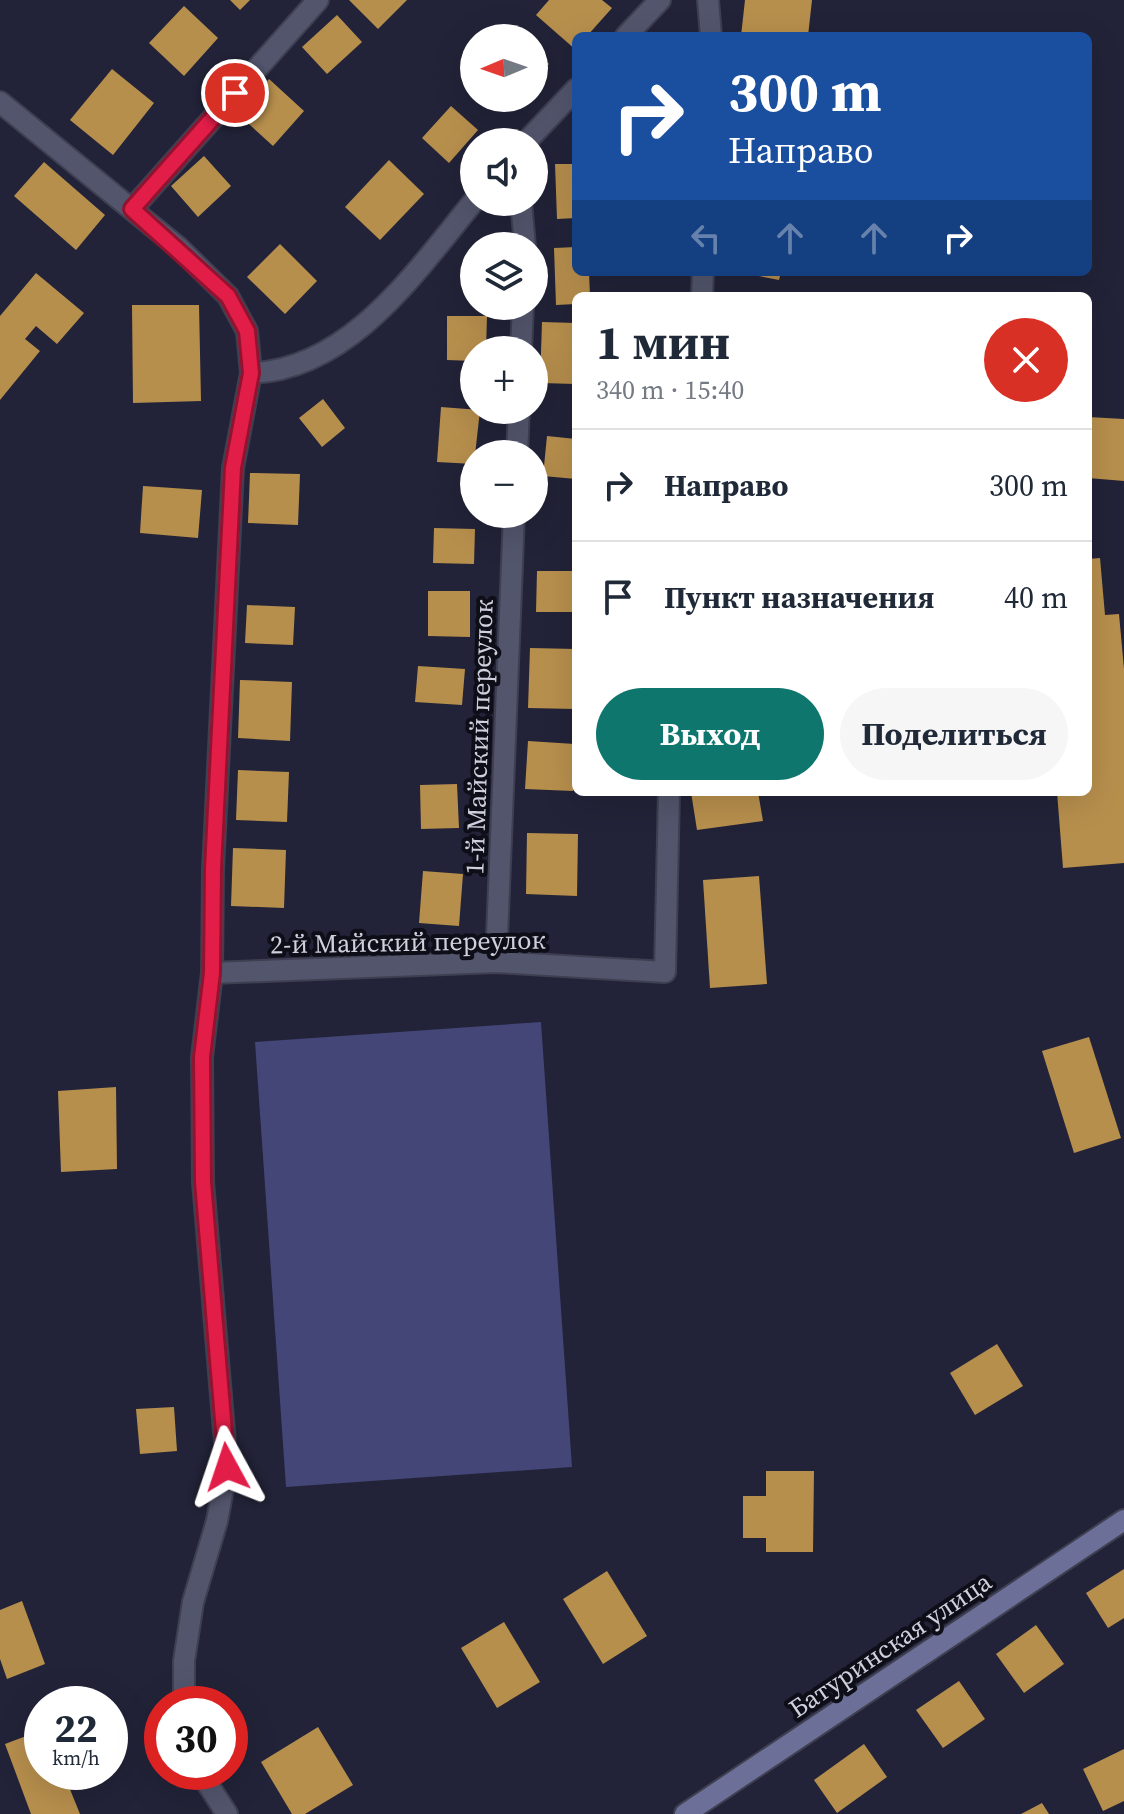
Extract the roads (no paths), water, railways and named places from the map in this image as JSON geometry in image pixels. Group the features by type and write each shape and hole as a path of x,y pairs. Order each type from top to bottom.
{"main road":[{"name":"Батуринская улица","path":"685,1814 1124,1520"}],"street":[{"path":"132,209 318,0"},
{"path":"630,32 660,0"},
{"path":"708,0 711,32"},
{"path":"539,128 572,93"},
{"path":"0,102 132,209 228,296 247,331 251,373 233,468 213,869 212,973 202,1057 203,1182 227,1467 217,1521 193,1602 184,1661 184,1686"},
{"path":"251,373 277,372 308,362 350,336 411,276 461,216"},
{"name":"1-й Майский переулок","path":"496,962 513,528"},
{"name":"2-й Майский переулок","path":"212,973 496,962 665,972 669,796"},
{"path":"212,1790 227,1814"}]}
